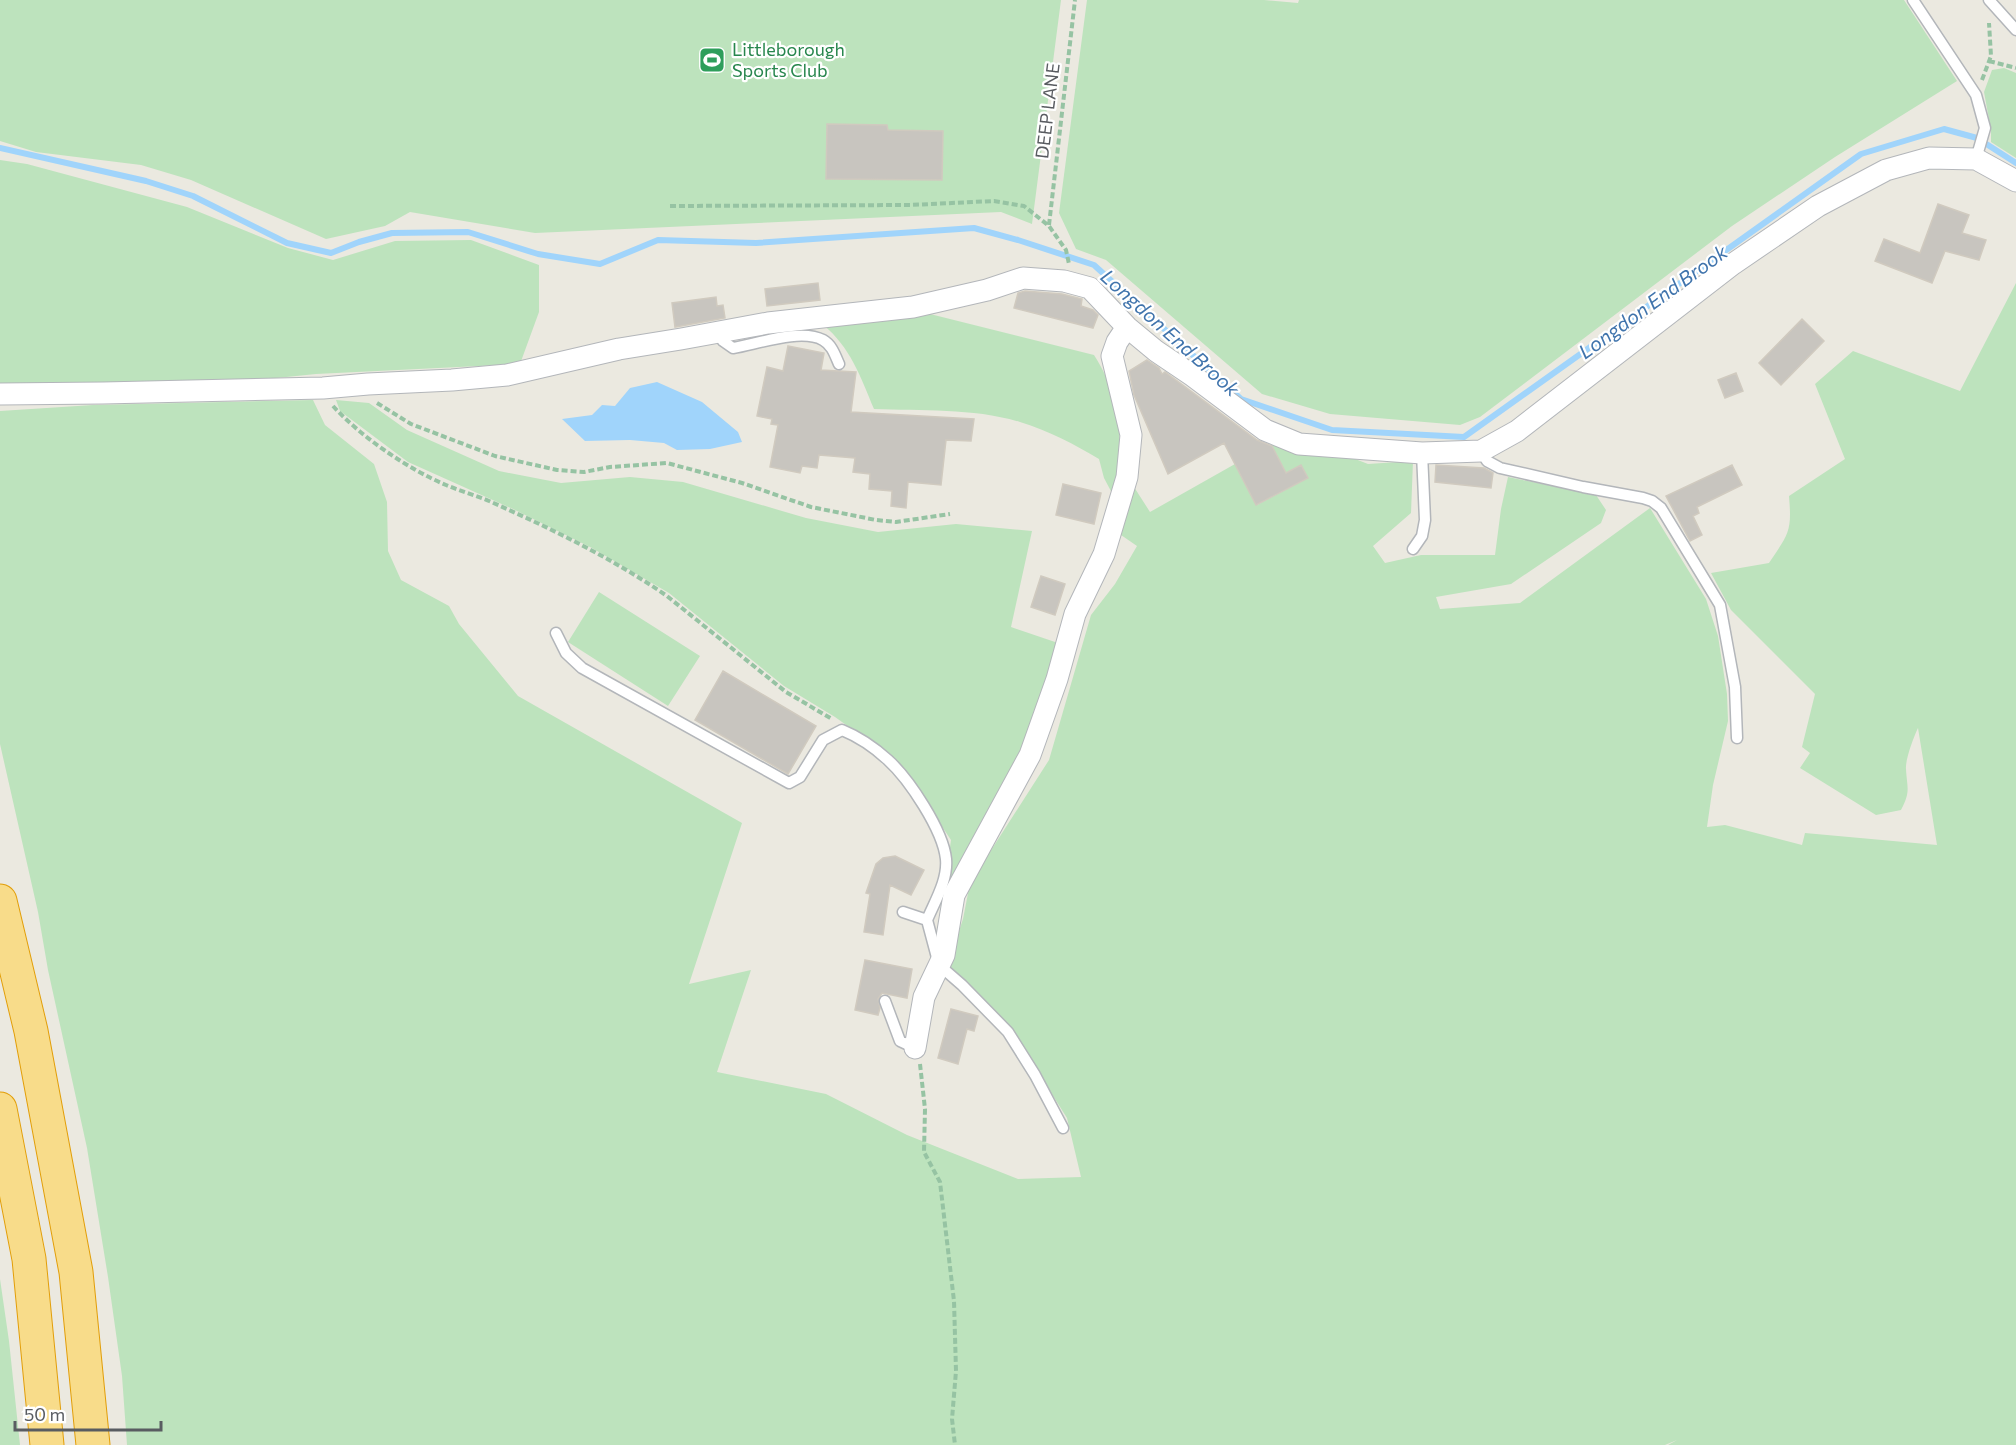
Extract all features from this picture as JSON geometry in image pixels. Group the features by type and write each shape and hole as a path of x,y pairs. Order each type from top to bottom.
{"highway":[{"path":"0,901 31,1031 76,1272 93,1445"},
{"path":"0,1109 29,1259 47,1445"}],"street":[{"path":"0,394 323,388 507,375 619,349 768,323 913,307 987,290 1023,278 1064,281 1090,288 1127,327 1156,351 1265,430 1299,444 1422,453 1481,451 1517,431 1733,264 1818,206 1886,170 1929,158 1978,154 2016,181"},
{"path":"915,1048 924,997 944,955 954,895 1030,755 1057,679 1075,614 1104,554 1127,477 1131,435 1112,356 1117,342 1127,327"}],"lane":[{"path":"1913,0 1976,95 1985,128 1978,154"},
{"path":"1990,1 2016,30"},
{"path":"718,333 723,341 733,348 789,337 812,336 825,340 832,348 839,364"},
{"path":"1481,451 1487,461 1500,468 1643,498 1661,508 1720,605 1735,687 1737,738"},
{"path":"1413,549 1422,536 1425,520 1422,453"},
{"path":"556,633 566,653 582,668 789,783 800,777 823,740 842,730 857,736 890,761 922,802 938,832 946,858 943,883 927,920 939,965 1008,1032 1035,1075 1063,1128"},
{"path":"903,912 927,920"},
{"path":"885,1001 900,1041 915,1048"}],"path":[{"name":"DEEP LANE","path":"1049,226 1075,0"},
{"path":"1976,95 1991,56 1990,1"},
{"path":"1989,62 2016,68"},
{"path":"670,206 910,205 994,201 1024,206 1049,226 1066,250 1071,274"},
{"path":"368,384 376,403 411,424 495,456 557,470 584,472 610,466 667,463 742,483 811,507 876,520 896,522 950,514"},
{"path":"323,388 326,398 343,417 408,466 540,525 649,583 786,692 857,736"},
{"path":"915,1048 920,1061 925,1109 924,1152 940,1182 954,1301 956,1371 952,1419 955,1445"}],"green space":[{"name":"Littleborough Sports Club","path":"0,0 1061,0 1032,224 1001,212 535,233 410,212 385,226 326,239 191,180 141,165 36,152 0,141"},
{"path":"1087,0 1264,0 1298,3 1299,0 1904,0 1957,81 1835,157 1732,226 1480,417 1460,425 1330,414 1262,394 1106,260 1076,249 1059,213"},
{"path":"2004,68 2016,73 2016,158 1991,142 1984,92 1992,70"},
{"path":"0,160 27,164 187,207 288,248 333,260 395,241 471,240 539,265 539,312 520,364 316,374 175,388 0,385"},
{"path":"2016,283 2016,1445 1668,1445 1677,1440 1665,1445 127,1445 122,1376 87,1148 0,744 0,411 93,405 313,400 325,425 374,464 387,502 388,551 401,580 449,606 459,624 518,696 742,823 689,984 751,970 717,1072 826,1094 907,1135 1018,1179 1081,1177 1067,1118 1009,1026 948,964 963,919 970,883 1049,760 1091,615 1115,584 1137,546 1121,535 1125,495 1134,487 1150,512 1235,464 1257,505 1308,478 1301,465 1286,473 1270,443 1345,455 1368,464 1413,461 1411,513 1373,546 1385,563 1421,555 1495,555 1508,477 1596,495 1606,510 1601,523 1511,584 1436,597 1440,609 1520,603 1650,508 1706,599 1718,636 1727,694 1728,721 1713,785 1707,827 1725,825 1802,845 1805,833 1937,845 1918,728 1907,760 1907,794 1901,810 1876,815 1800,768 1810,753 1802,747 1815,694 1731,610 1711,573 1769,563 1788,532 1789,496 1845,459 1815,384 1853,351 1960,391"},
{"path":"930,314 1094,355 1111,390 1119,423 1119,457 1113,495 1104,478 1099,459 1061,438 1020,422 966,412 874,409 848,353 823,325"},
{"path":"336,400 369,403 407,430 499,471 561,483 630,477 683,482 806,518 878,532 956,524 1032,531 1011,627 1058,643 1026,750 942,904 951,840 891,757 835,717 784,686 669,593 592,548 513,509 408,462 340,411"},
{"path":"599,592 700,656 668,706 568,642"},
{"path":"0,1279 9,1341 20,1445 0,1445"}],"water":[{"path":"657,382 702,402 738,432 742,442 710,449 677,450 664,443 630,440 585,441 562,419 592,415 602,405 615,406 630,388"}],"building":[{"path":"827,124 887,125 888,130 943,131 942,180 826,179"},
{"path":"1938,204 1969,215 1962,233 1986,240 1979,260 1945,251 1932,283 1875,261 1884,239 1920,253"},
{"path":"818,283 820,300 767,306 765,289"},
{"path":"1025,291 1062,294 1082,299 1081,306 1093,310 1098,315 1093,328 1014,308 1018,293"},
{"path":"716,297 717,306 723,305 725,318 675,327 672,303"},
{"path":"1802,319 1824,341 1781,385 1759,363"},
{"path":"788,346 824,353 821,370 856,372 851,412 974,419 971,441 946,440 941,485 908,482 906,508 891,506 892,491 869,489 870,474 853,472 855,458 819,455 817,468 802,466 800,473 770,467 778,425 771,424 772,419 757,416 767,367 783,371"},
{"path":"1147,360 1159,368 1162,374 1165,372 1257,440 1272,446 1286,473 1301,465 1308,478 1256,505 1224,443 1168,474 1134,395 1129,371"},
{"path":"1736,373 1743,391 1725,398 1718,380"},
{"path":"1436,465 1484,468 1493,473 1491,488 1435,482"},
{"path":"1732,465 1742,485 1697,507 1699,513 1693,516 1702,535 1690,541 1666,496"},
{"path":"1063,484 1101,493 1094,524 1056,515"},
{"path":"1041,576 1065,584 1055,615 1031,607"},
{"path":"723,671 816,726 788,774 695,720"},
{"path":"895,856 924,870 911,895 890,885 883,935 864,932 870,894 866,893 876,864 883,858"},
{"path":"865,960 912,969 907,998 882,993 878,999 880,1008 878,1015 855,1010"},
{"path":"951,1009 978,1016 974,1031 967,1029 958,1064 938,1058"}],"waterway":[{"name":"Longdon End Brook","path":"0,148 146,181 193,196 287,243 331,253 392,233 468,232 538,254 600,264 658,240 756,243 974,228 1094,265 1241,399 1332,430 1464,437 1861,154 1944,129 1977,138 2016,163"}],"place":[{"name":"Littleborough Sports Club","path":"712,60"}]}
